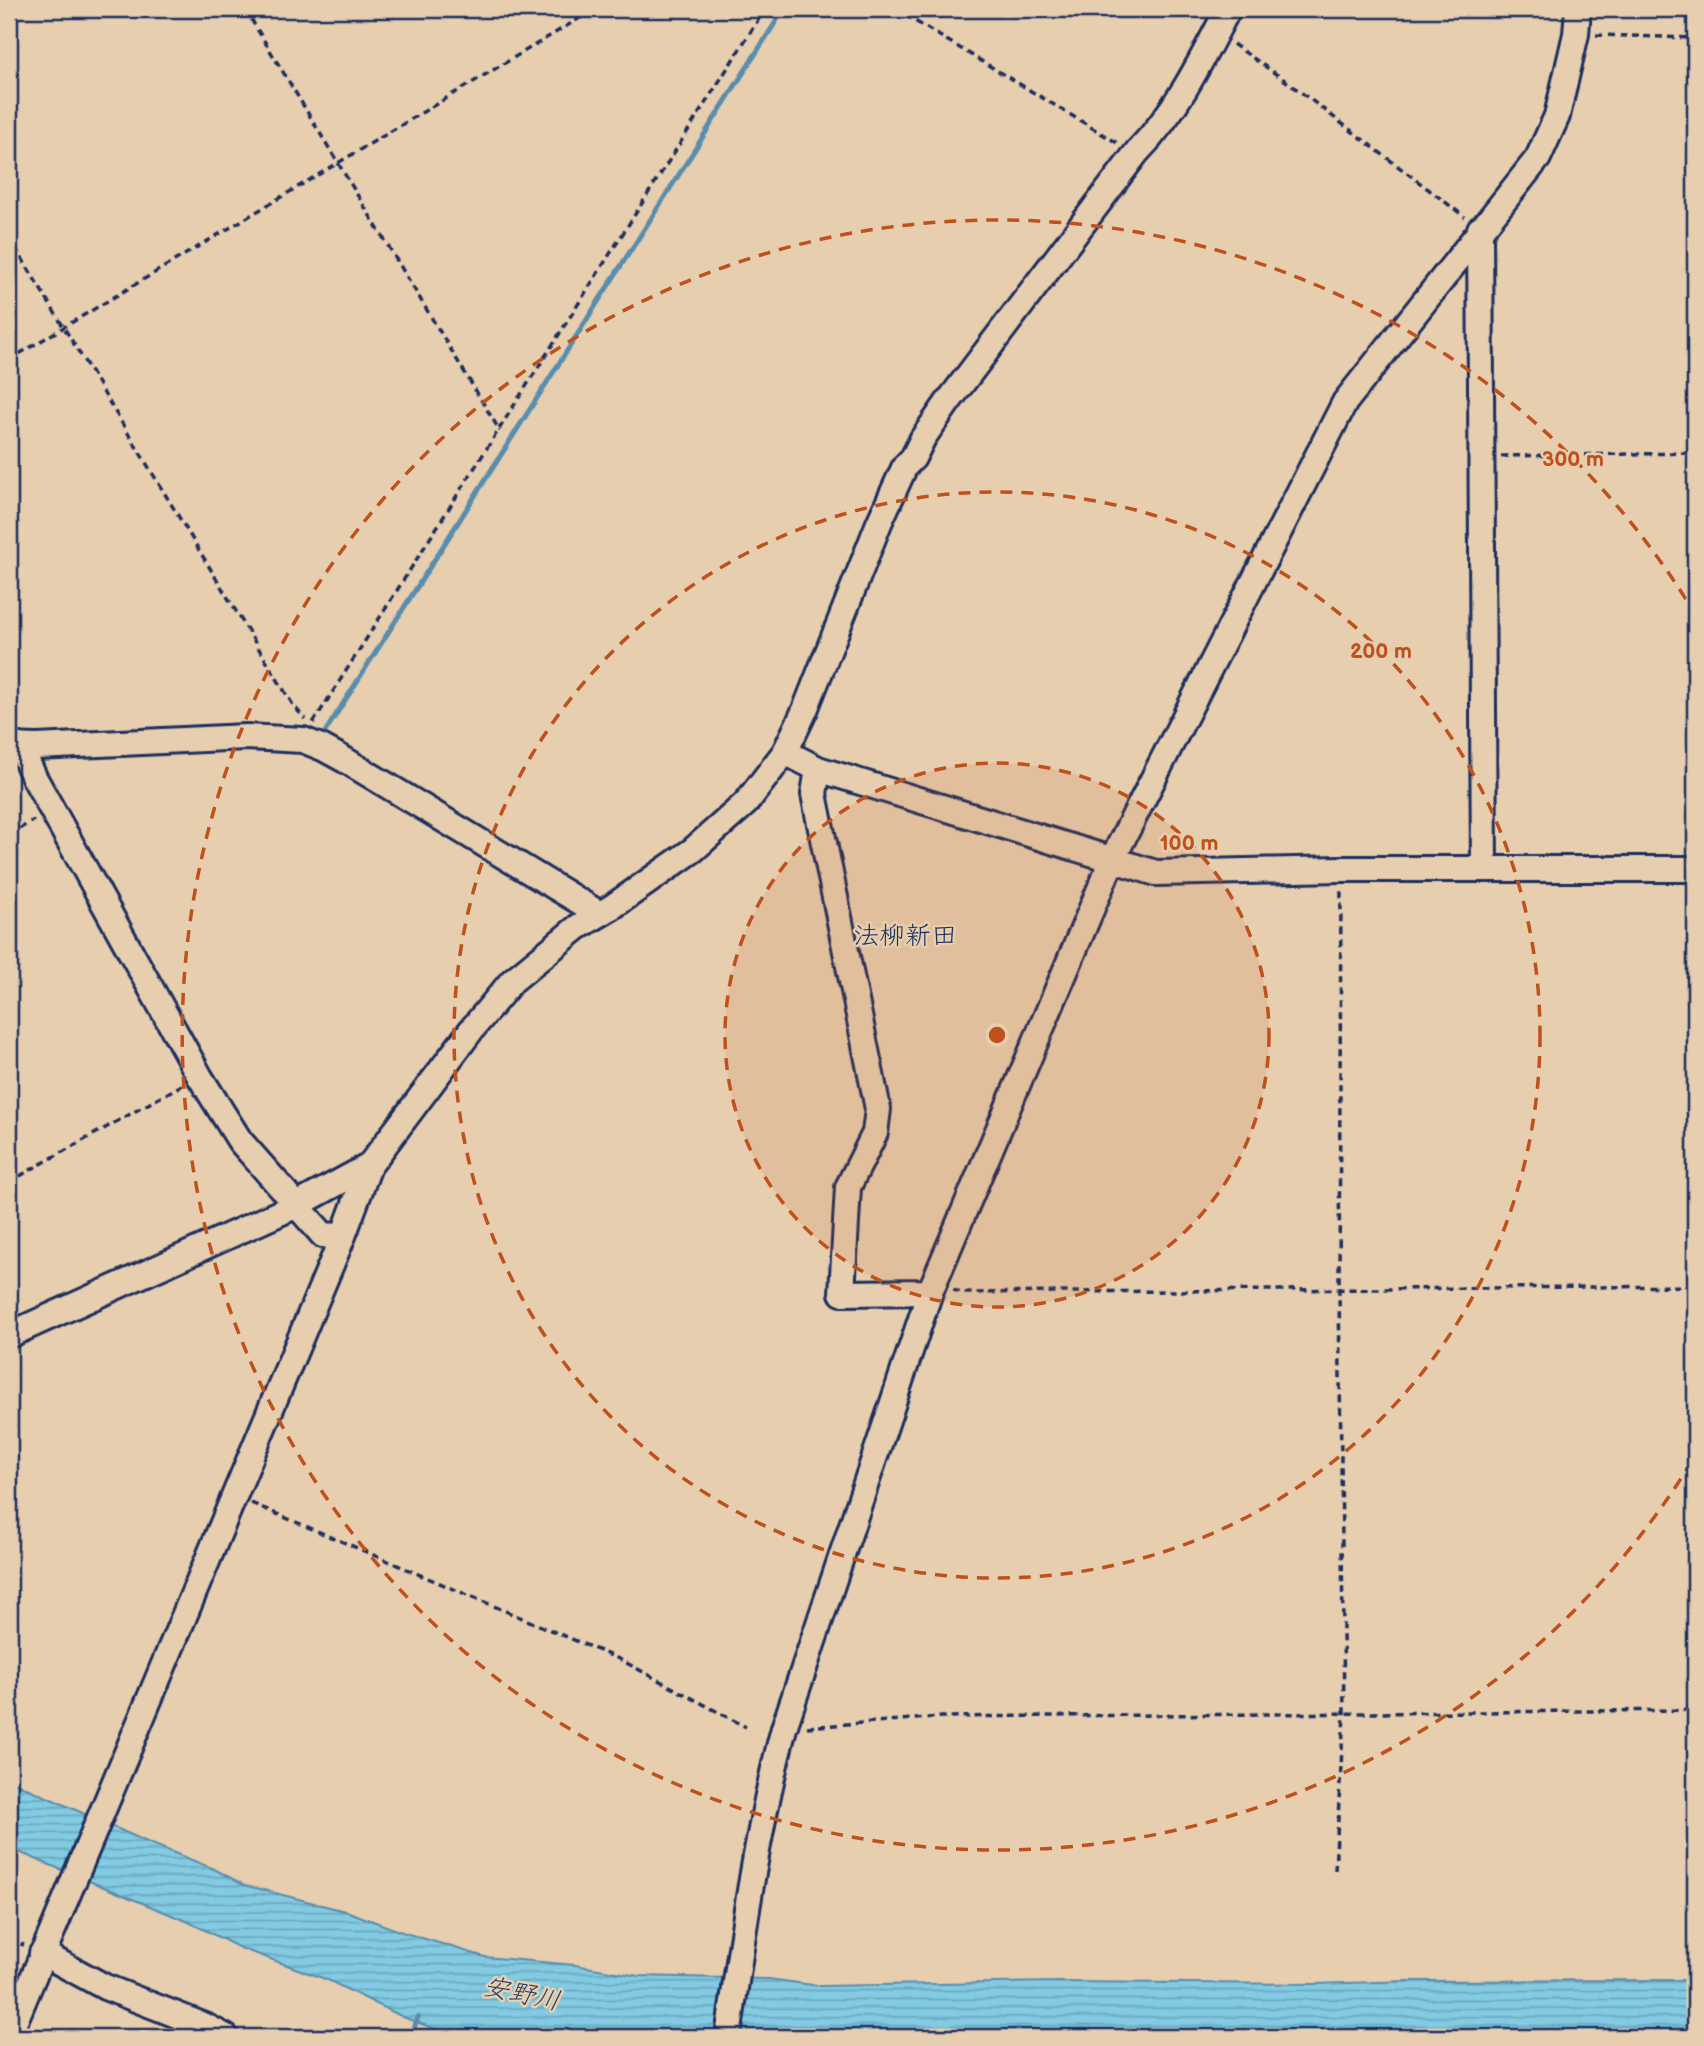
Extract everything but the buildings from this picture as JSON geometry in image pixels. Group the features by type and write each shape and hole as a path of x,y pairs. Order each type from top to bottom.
{"street":[{"path":"9,2035 343,1236 369,1166 472,1029 512,981 578,927 694,850 746,803 785,752 805,710 879,523 905,466 914,458 923,438 948,402 1137,152 1159,130 1189,83 1228,9"},
{"path":"728,2037 745,1915 771,1780 784,1728 932,1288 1113,858 1345,402 1538,158 1557,116 1576,34 1578,9"},
{"path":"1480,229 1484,868"},
{"path":"343,1236 323,1235 240,1141 200,1077 15,746 246,737 303,740 345,760 600,914"},
{"path":"785,752 818,769 1156,873 1341,869 1695,869"},
{"path":"818,769 814,794 878,1109 875,1133 848,1187 842,1293 932,1288"},
{"path":"9,1335 297,1205 369,1166"},
{"path":"42,1953 105,1987 205,2026 226,2037"}],"path":[{"path":"245,9 500,431"},
{"path":"9,360 595,9"},
{"path":"9,237 293,705 311,726 765,9"},
{"path":"895,9 1114,142 1137,152"},
{"path":"1216,33 1286,81 1480,229"},
{"path":"1576,34 1695,38"},
{"path":"1480,456 1695,453"},
{"path":"9,835 52,811"},
{"path":"1335,1870 1343,1714 1339,1289 1341,869"},
{"path":"9,1182 181,1085 200,1077"},
{"path":"932,1288 964,1293 1695,1286"},
{"path":"234,1496 621,1660 746,1727"},
{"path":"784,1728 940,1717 1695,1710"}],"water":[{"name":"安野川","path":"9,1780 214,1869 244,1885 349,1912 402,1932 485,1957 575,1965 639,1976 769,1979 820,1986 1060,1982 1314,1984 1695,1980 1695,2037 451,2035 403,2017 328,1980 240,1948 191,1923 9,1848"}],"waterway":[{"path":"325,732 784,9"},
{"path":"411,2037 418,2017"}],"district":[{"name":"法柳新田","path":"905,935"}]}
